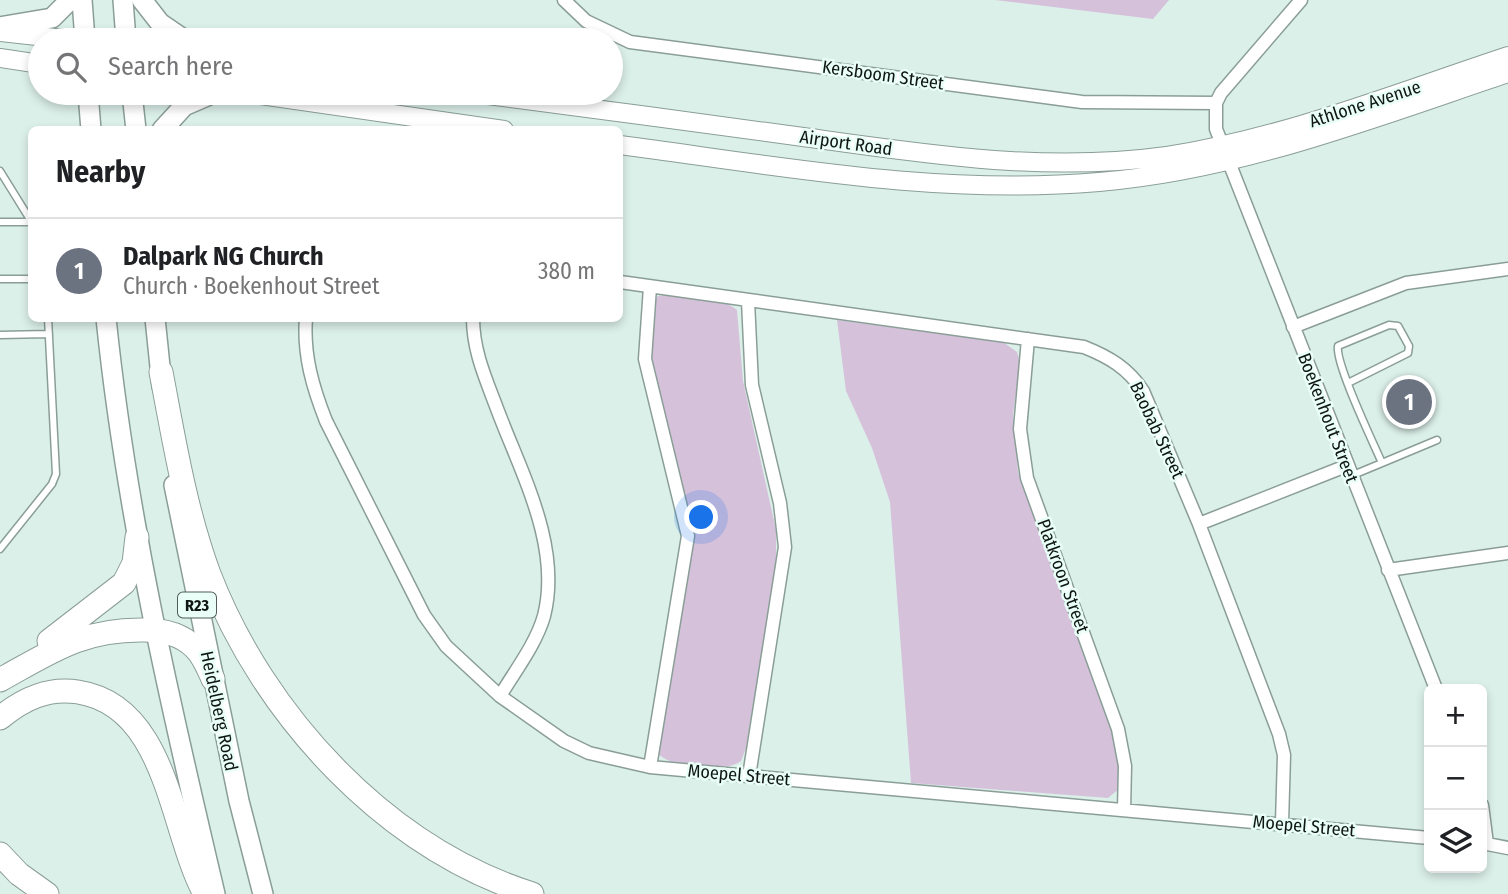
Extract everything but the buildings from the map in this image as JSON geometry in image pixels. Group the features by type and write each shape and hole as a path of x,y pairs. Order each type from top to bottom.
{"highway":[{"path":"161,372 188,509 209,573 252,660 279,701 328,761 399,824 475,869 532,894"},
{"path":"0,674 118,589 131,573 137,537"},
{"path":"0,680 73,641 101,631 154,630 183,638 193,646 213,679"},
{"path":"0,718 30,698 49,691 89,694 110,704 132,722 145,739 162,773 208,889"},
{"path":"0,854 19,874 47,894"}],"main road":[{"path":"0,29 52,18 70,0"},
{"path":"82,0 84,28"},
{"path":"122,0 125,28"},
{"path":"142,0 167,28"},
{"path":"0,29 28,33"},
{"name":"Athlone Avenue","path":"1224,154 1279,132 1508,56"},
{"path":"0,58 28,62"},
{"name":"Athlone Avenue","path":"1224,154 1346,127 1508,73"},
{"path":"89,105 91,126"},
{"path":"133,105 136,126"},
{"path":"166,126 186,105"},
{"path":"330,105 476,126"},
{"name":"Airport Road","path":"560,105 928,155 1023,163 1092,163 1224,154"},
{"name":"Airport Road","path":"623,145 862,178 1012,186 1100,182 1224,154"},
{"name":"R23","path":"107,322 137,537 208,889"},
{"name":"Heidelberg Road","path":"155,322 179,520 262,891"}],"street":[{"name":"Kersboom Street","path":"564,0 597,28"},
{"path":"1216,103 1301,0"},
{"name":"Kersboom Street","path":"623,39 1082,102 1216,103"},
{"name":"Boekenhout Street","path":"1216,103 1216,129 1224,154 1434,684"},
{"path":"1293,327 1406,284 1508,270"},
{"name":"Baobab Street","path":"623,282 1084,346 1102,354 1132,374 1143,391 1199,524 1279,734 1284,755 1282,823"},
{"path":"650,287 645,359 688,536 650,767"},
{"path":"748,301 752,385 780,503 785,547 749,776"},
{"name":"Moepel Street","path":"306,322 307,356 326,421 424,615 446,646 500,696 564,741 589,753 650,767 1424,837"},
{"path":"473,322 475,350 540,525 548,570 548,595 537,634 500,696"},
{"name":"Platkroon Street","path":"1028,339 1020,429 1027,478 1118,729 1125,766 1124,810"},
{"path":"1199,524 1348,471"},
{"path":"1388,570 1508,553"},
{"path":"1487,844 1508,848"}],"lane":[{"path":"0,171 28,217"},
{"path":"0,222 28,222"},
{"path":"0,279 28,279"},
{"path":"0,549 52,484 56,474 48,322"},
{"path":"1348,383 1408,353 1409,346 1398,326 1390,324 1338,346 1338,357 1348,383 1382,463"},
{"path":"0,335 49,334"},
{"path":"1348,471 1382,463 1437,440"}],"shaded area":[{"path":"995,0 1169,0 1153,19"},
{"path":"658,296 713,300 737,310 743,381 776,530 776,562 746,748 741,761 723,767 684,765 672,762 657,752 692,554 692,531 651,371 653,302"},
{"path":"837,320 1003,342 1017,352 1020,362 1013,415 1018,472 1113,731 1119,759 1119,789 1108,798 911,783 890,502 872,448 846,391"}],"place":[{"name":"Dalpark NG Church","path":"1409,402"}]}
